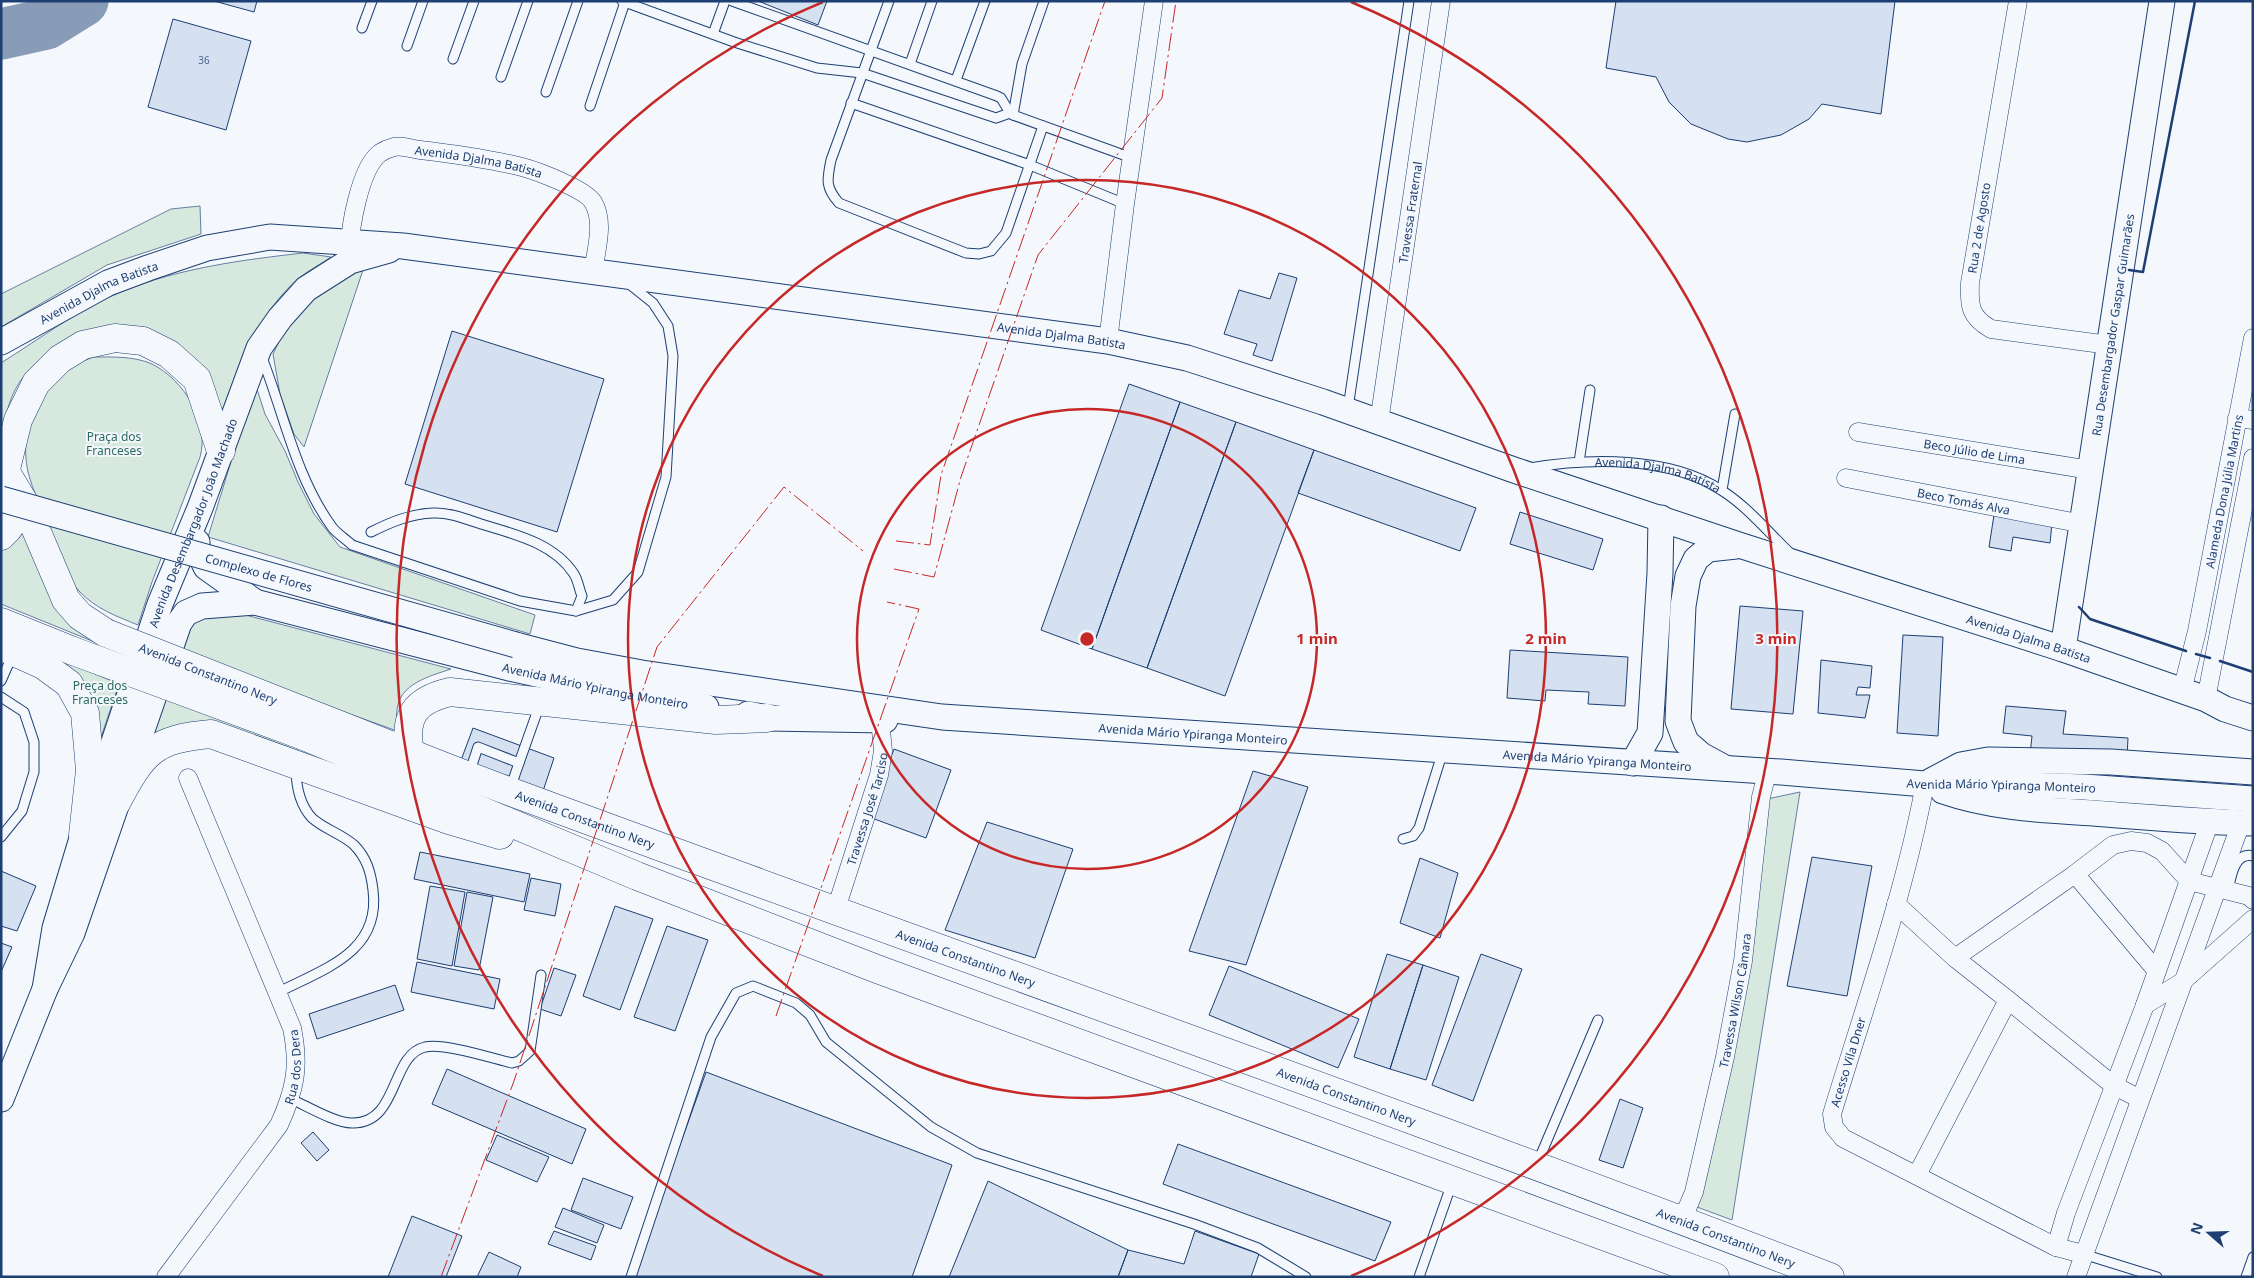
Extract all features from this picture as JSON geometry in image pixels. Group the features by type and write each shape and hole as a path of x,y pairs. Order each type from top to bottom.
{"highway":[{"path":"3,467 18,420 36,382 60,359 83,345 115,338 143,341 169,354 197,379 221,451"},
{"name":"Avenida Constantino Nery","path":"3,467 13,502 66,600 80,616 106,632 637,876 877,970 1715,1277"},
{"path":"1,536 8,530 13,502"},
{"name":"Avenida Constantino Nery","path":"1,622 73,651 306,725 410,752 509,792 836,909 1669,1215 1830,1277"},
{"path":"8,649 44,664 69,684 85,713 90,770 82,834"},
{"path":"410,752 407,735 410,718 420,703 432,696 450,692 716,720 767,718"},
{"path":"116,803 134,770 145,756 164,742 188,736 211,734 449,820 637,876"}],"main road":[{"name":"Rua Desembargador Gaspar Guimarães","path":"2063,649 2162,1"},
{"name":"Avenida Djalma Batista","path":"1,342 108,283 207,248 270,237 350,251"},
{"name":"Avenida Djalma Batista","path":"404,246 1108,341 1187,358 1739,545 2063,649 2182,690 2225,709 2253,718"},
{"name":"Avenida Desembargador João Machado","path":"45,989 55,928 82,834 160,604 200,508 259,348 280,318 306,289 350,251 404,246"},
{"name":"Complexo de Flores","path":"13,502 516,645"},
{"name":"Avenida Mário Ypiranga Monteiro","path":"200,508 197,548 206,567 255,602"},
{"path":"1633,763 1650,733 1660,573 1661,518"},
{"path":"1727,769 1701,755 1686,742 1678,721 1683,616 1688,576 1696,559 1708,549 1739,545"},
{"name":"Avenida Mário Ypiranga Monteiro","path":"178,623 186,613 202,606 255,602 509,668 623,693 767,718 879,714 942,717 1771,771 1925,784 1967,782 2084,787 2253,799"},
{"name":"Avenida Desembargador João Machado","path":"1,1099 45,989 72,932 178,623"},
{"name":"Avenida Mário Ypiranga Monteiro","path":"516,645 577,661 879,714"},
{"path":"2206,699 2228,697 2253,702"},
{"path":"1925,784 1961,765 1988,760 2111,762 2253,772"},
{"path":"1925,784 1965,798 2000,806 2210,822 2247,823"}],"street":[{"path":"1108,341 1125,204 1154,1"},
{"name":"Travessa Fraternal","path":"1379,422 1440,1"},
{"name":"Rua 2 de Agosto","path":"2018,1 1970,283 1969,299 1972,313 1980,323 1991,328 2109,345"},
{"name":"Avenida Djalma Batista","path":"350,251 362,180 368,166 380,152 395,147 441,152 523,168 575,188 592,199 598,211 599,223 593,272"},
{"name":"Alameda Dona Júlia Martins","path":"2182,690 2245,419 2253,338"},
{"name":"Beco Júlio de Lima","path":"1858,432 2090,470"},
{"name":"Alameda Dona Júlia Martins","path":"2206,699 2253,458"},
{"name":"Beco Tomás Alva","path":"1846,478 2083,524"},
{"path":"2193,646 2201,646 2216,653"},
{"name":"Travessa José Tarciso","path":"836,909 879,776 883,751 879,714"},
{"name":"Travessa Wilson Câmara","path":"1669,1215 1686,1211 1694,1192 1725,1057 1743,961 1761,798 1765,781 1771,771"},
{"name":"Rua dos Dera","path":"166,1277 279,1125 291,1099 296,1074 297,1051 292,1028 188,778"},
{"name":"Acesso Vila Dner","path":"1925,784 1915,833 1896,904 1832,1114 1834,1127 1842,1138 2056,1246 2083,1254"},
{"path":"2056,1246 2066,1213 2113,1085 2145,1005 2210,822"},
{"path":"2076,1277 2182,982 2223,889 2247,823"},
{"path":"1954,958 2075,874 2113,844 2131,841 2147,843 2162,851 2189,881 2248,896 2253,900"},
{"path":"2075,874 2156,970"},
{"path":"1896,904 1954,958 2113,1085 2140,1098"},
{"path":"2145,1005 2182,982 2253,919"},
{"path":"1917,1175 2008,1000"}],"lane":[{"path":"362,28 372,1"},
{"path":"407,46 423,1"},
{"path":"453,59 474,1"},
{"path":"501,76 528,1"},
{"path":"546,92 578,1"},
{"path":"713,34 725,1"},
{"path":"732,1 828,37 956,80 1001,98 1011,114"},
{"path":"889,1 831,160 827,180 829,192 839,203 966,253 978,254 991,250 1006,233 1043,126"},
{"path":"910,64 932,1"},
{"path":"956,80 985,1"},
{"path":"1011,114 1022,64 1044,1"},
{"path":"1348,411 1409,1"},
{"path":"590,106 624,2 817,68 862,73 996,118 1011,114 1132,158"},
{"path":"851,103 1030,165 1125,204"},
{"path":"259,348 277,395 299,469 333,528 352,545 520,601 576,611 613,600 638,572 666,477 673,356 668,326 653,303 619,276"},
{"path":"1579,462 1590,390"},
{"path":"1722,490 1735,414"},
{"name":"Avenida Djalma Batista","path":"1514,470 1579,462 1649,465 1696,476 1722,490 1802,565"},
{"path":"371,532 392,521 413,515 434,513 455,515 525,537 547,549 574,574 582,596 576,611"},
{"path":"1,681 8,649"},
{"path":"1,697 24,712 34,742 34,772 22,811 1,838"},
{"path":"509,792 540,702"},
{"path":"468,775 478,747 519,763"},
{"path":"1403,839 1413,836 1419,828 1443,750"},
{"path":"277,993 346,957 363,939 373,913 372,882 363,854 340,834 313,818 299,795 295,765"},
{"path":"2223,889 2240,858 2249,855 2253,856"},
{"path":"291,1099 351,1123 366,1120 379,1111 388,1101 406,1063 424,1047 439,1046 512,1063 519,1061 530,1051 542,975"},
{"path":"631,1277 711,1037 736,993 753,986 796,1003 810,1015 826,1042 931,1127 977,1153 1194,1224 1258,1248 1306,1277"},
{"path":"1536,1167 1598,1020"},
{"path":"1419,1277 1453,1181"},
{"path":"2083,1254 2158,1277"},
{"path":"2246,1277 2253,1257"}],"green space":[{"path":"200,206 201,234 107,265 1,327 1,294 171,209"},
{"path":"303,253 331,257 299,278 272,307 252,341 222,414 197,367 72,337 36,363 22,379 9,404 1,441 1,363 61,324 107,298 167,276 234,262"},
{"path":"363,270 304,447 294,434 280,394 273,354 290,319 329,283"},
{"name":"Praça dos Franceses","path":"94,357 145,361 164,371 184,391 192,403 198,416 201,430 202,444 200,457 152,582 138,625 99,607 79,591 65,569 58,553 28,472 27,435 31,417 39,401 62,374 77,364"},
{"path":"255,383 265,414 285,451 314,514 340,547 535,615 530,634 208,537"},
{"path":"14,529 30,535 97,643 1,604 1,549"},
{"path":"234,612 451,669 425,678 409,687 399,701 397,731 308,699 330,757 325,763 218,727 142,741 179,638 199,619"},
{"name":"Preça dos Franceses","path":"43,652 119,684 97,749"},
{"path":"1800,792 1732,1220 1697,1207 1767,799"}],"building":[{"path":"214,1 257,1 254,12"},
{"path":"758,1 827,1 818,25"},
{"path":"1616,1 1895,1 1881,114 1822,104 1809,119 1781,135 1747,142 1728,139 1691,124 1669,102 1656,77 1606,68"},
{"path":"173,19 251,41 226,130 148,107"},
{"path":"1279,273 1297,278 1272,361 1253,355 1257,344 1224,334 1239,290 1270,299"},
{"path":"452,331 604,379 557,532 405,484"},
{"path":"1129,384 1180,402 1092,649 1041,630"},
{"path":"1180,402 1236,422 1147,668 1092,649"},
{"path":"1236,422 1314,450 1225,696 1147,668"},
{"path":"1314,450 1476,508 1460,551 1298,493"},
{"path":"1520,512 1603,539 1593,570 1510,544"},
{"path":"1994,515 2052,523 2050,543 2013,537 2011,551 1989,547"},
{"path":"1740,606 1803,611 1793,714 1731,709"},
{"path":"1903,635 1943,637 1938,736 1897,733"},
{"path":"1510,650 1628,657 1625,706 1588,704 1589,692 1546,690 1545,701 1507,698"},
{"path":"1821,660 1872,666 1870,688 1858,687 1856,695 1870,695 1865,718 1818,713"},
{"path":"2006,706 2066,711 2063,734 2128,738 2127,757 2030,755 2032,736 2003,733"},
{"path":"473,728 554,758 542,794 460,763"},
{"path":"894,749 951,770 926,838 869,817"},
{"path":"1253,771 1308,787 1246,965 1189,951"},
{"path":"987,822 1073,849 1035,958 945,930"},
{"path":"420,852 530,874 524,902 414,879"},
{"path":"1812,857 1872,866 1847,996 1787,986"},
{"path":"1420,858 1458,873 1440,938 1400,923"},
{"path":"1,871 36,886 17,931 1,926"},
{"path":"531,878 561,884 555,916 524,910"},
{"path":"430,886 465,892 452,966 417,959"},
{"path":"467,892 493,897 479,970 454,966"},
{"path":"615,906 653,919 620,1010 583,996"},
{"path":"667,926 708,940 675,1031 634,1017"},
{"path":"1,943 12,947 1,972"},
{"path":"1387,954 1423,965 1390,1069 1354,1057"},
{"path":"1481,954 1522,969 1473,1101 1432,1085"},
{"path":"417,962 500,979 494,1009 411,992"},
{"path":"1423,965 1459,977 1426,1080 1390,1069"},
{"path":"1229,966 1359,1019 1338,1068 1209,1015"},
{"path":"554,968 576,975 561,1016 540,1009"},
{"path":"395,985 404,1010 317,1039 309,1014"},
{"path":"447,1069 586,1129 572,1164 432,1104"},
{"path":"706,1072 952,1165 912,1277 633,1277"},
{"path":"1620,1099 1643,1108 1623,1168 1599,1160"},
{"path":"313,1132 329,1150 317,1161 301,1143"},
{"path":"497,1135 549,1157 537,1182 486,1160"},
{"path":"1178,1144 1391,1222 1375,1261 1163,1184"},
{"path":"583,1178 633,1197 621,1229 571,1210"},
{"path":"988,1181 1128,1250 1118,1277 949,1277"},
{"path":"563,1208 604,1225 597,1243 555,1227"},
{"path":"412,1216 462,1236 446,1277 388,1277"},
{"path":"554,1231 596,1246 591,1260 548,1244"},
{"path":"1195,1231 1259,1254 1251,1277 1118,1277 1128,1250 1184,1264"},
{"path":"489,1252 521,1267 517,1277 477,1277"}],"taxiway":[{"path":"1,34 46,24 83,1"}],"wall":[{"path":"2129,270 2143,272 2195,1"},
{"path":"2079,607 2090,619 2186,651"},
{"path":"2196,654 2210,658"},
{"path":"2220,661 2253,672"}],"power":[{"path":"896,541 930,545 941,475 1105,1"},
{"path":"894,569 934,577 961,477 1038,255 1162,98 1176,1"},
{"path":"441,1277 514,1081 657,647 784,487 863,551"},
{"path":"776,1016 919,609 887,602"}]}
